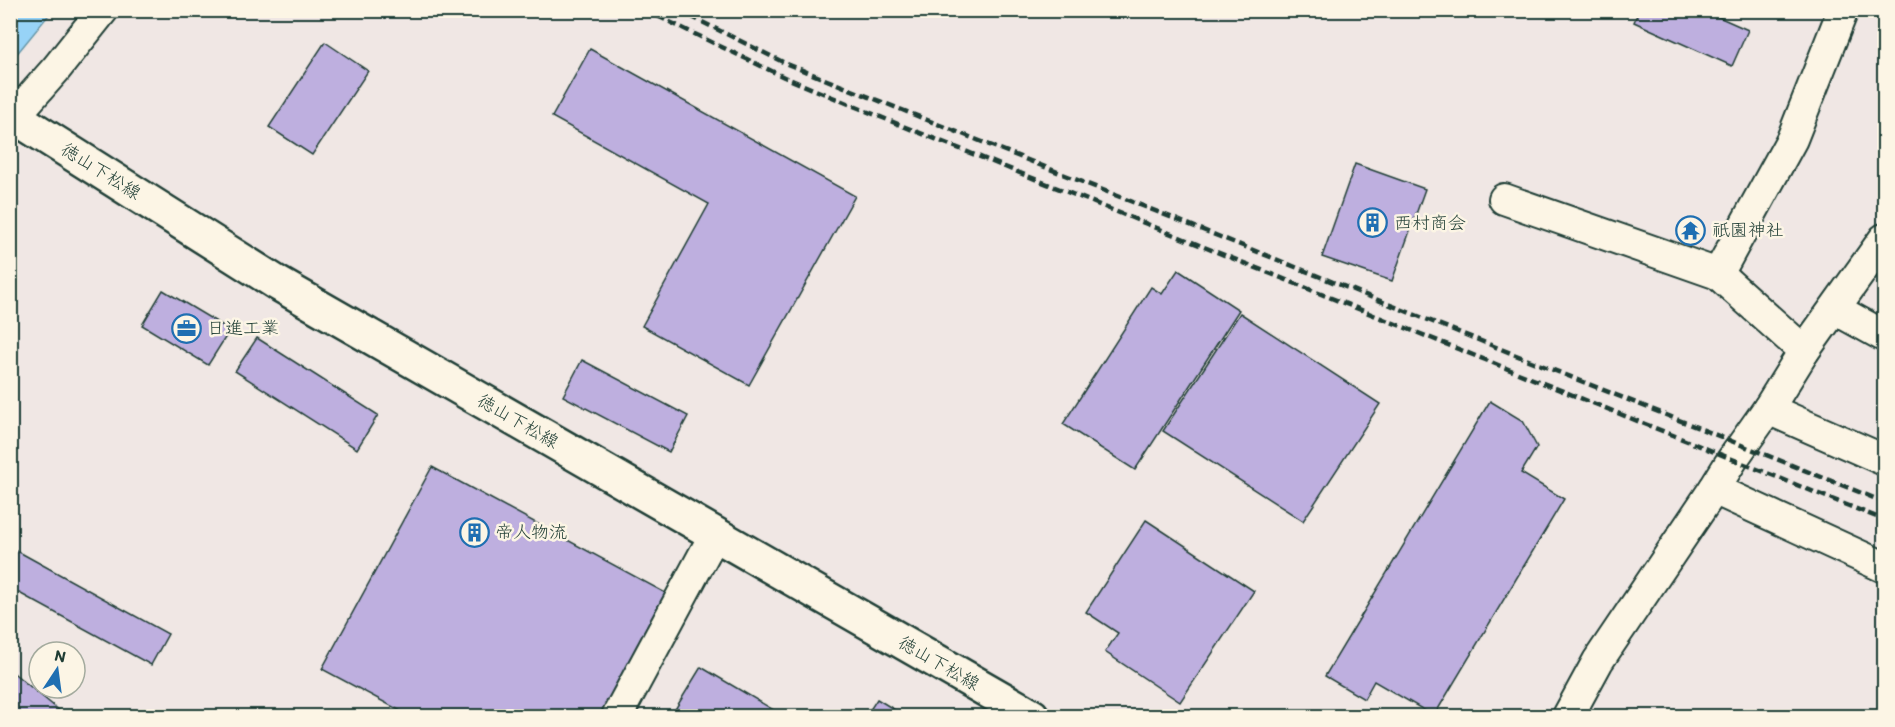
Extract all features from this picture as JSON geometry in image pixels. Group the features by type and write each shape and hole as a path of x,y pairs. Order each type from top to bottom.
{"main road":[{"name":"徳山下松線","path":"12,117 277,283 1032,717"}],"street":[{"path":"12,117 56,69 103,10"},
{"path":"1718,274 1792,139 1843,10"},
{"path":"1504,199 1718,274 1804,351"},
{"path":"1568,717 1598,661 1768,409 1804,351 1884,239"},
{"path":"1834,309 1884,336"},
{"path":"1768,409 1884,460"},
{"path":"1714,489 1884,567"},
{"path":"617,717 715,534"}],"water":[{"path":"10,11 52,11 11,61"}],"building":[{"path":"1639,10 1703,10 1748,30 1732,66 1634,22"},
{"path":"325,42 368,71 312,155 269,127"},
{"path":"590,49 855,196 749,385 642,326 709,204 552,117"},
{"name":"西村商会","path":"1355,164 1425,189 1392,281 1322,257"},
{"path":"1178,270 1239,310 1135,470 1063,424 1151,287 1162,294"},
{"name":"日進工業","path":"163,290 230,330 208,365 142,325"},
{"path":"1240,313 1380,404 1303,521 1163,431"},
{"path":"257,338 378,415 357,449 235,371"},
{"path":"582,360 688,416 669,452 563,396"},
{"path":"1490,401 1523,421 1537,447 1521,473 1564,499 1434,716 1374,681 1364,699 1325,676"},
{"name":"帝人物流","path":"432,467 673,597 608,716 410,716 322,669"},
{"path":"1146,520 1254,591 1180,702 1105,652 1118,633 1086,612"},
{"path":"10,547 168,634 151,665 10,588"},
{"path":"701,667 782,715 671,716"},
{"path":"10,670 27,684 27,700 47,700 66,716 10,716"},
{"path":"877,699 905,716 866,716"}],"railway":[{"path":"645,10 784,77 878,116 1884,520"},
{"path":"678,10 787,64 1884,502"}],"place":[{"name":"西村商会","path":"1373,223"},
{"name":"祇園神社","path":"1691,230"},
{"name":"日進工業","path":"186,328"},
{"name":"帝人物流","path":"474,532"}]}
